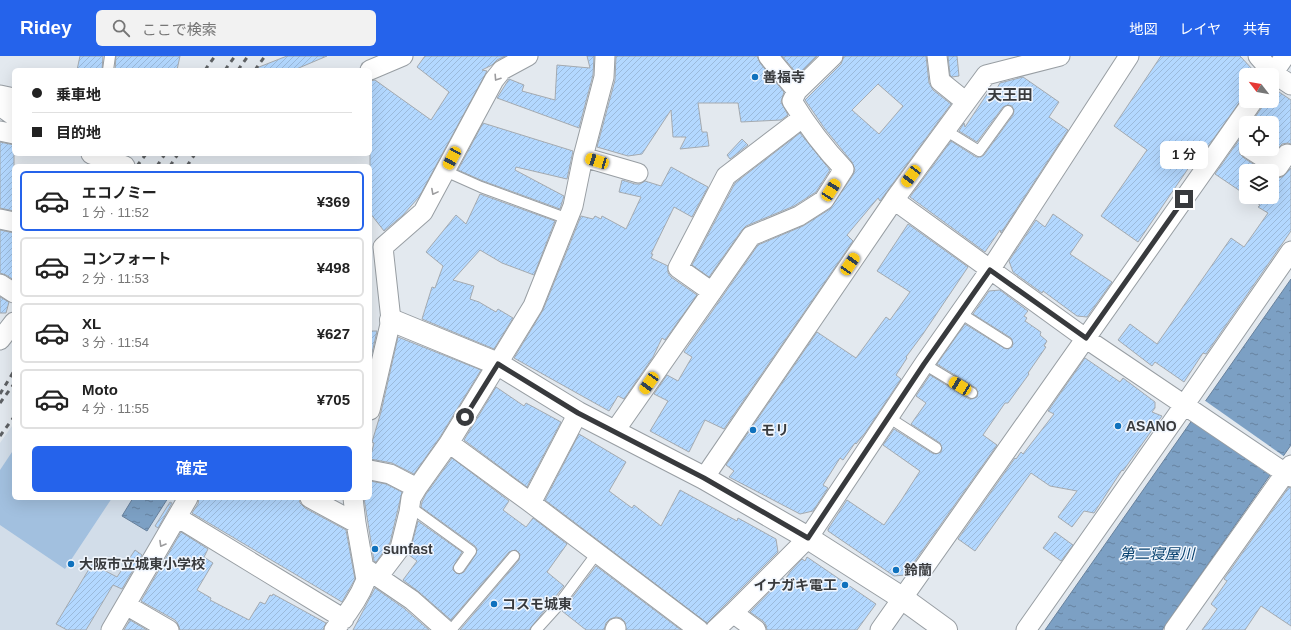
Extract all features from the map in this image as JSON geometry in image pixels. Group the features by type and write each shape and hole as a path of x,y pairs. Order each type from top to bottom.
{"street":[{"path":"372,69 403,56"},
{"path":"372,401 391,320 376,246 423,212 494,80 502,70 528,56"},
{"path":"177,517 339,624 362,589 371,572 400,548 411,498 449,443 533,306 573,206 583,156 604,77 605,56"},
{"path":"768,56 797,91"},
{"path":"614,432 751,236 799,216 824,200 844,169 823,147 802,118 792,101 797,91 833,56"},
{"path":"937,56 940,82 966,102"},
{"path":"704,478 894,200 986,75 1060,56"},
{"path":"714,630 808,538 888,417 990,270 1129,56"},
{"path":"1258,56 1268,68"},
{"path":"1277,68 1285,56"},
{"path":"1279,78 1291,86"},
{"path":"0,95 12,98"},
{"path":"0,106 12,115"},
{"path":"880,630 1249,108"},
{"path":"712,292 678,268 711,204 726,176 802,118"},
{"path":"0,132 12,134"},
{"path":"1229,136 1239,142"},
{"path":"97,156 119,164"},
{"path":"583,156 638,173"},
{"path":"1262,156 1276,164"},
{"path":"894,200 1086,338 1286,471 1174,630"},
{"path":"0,219 12,222"},
{"path":"1026,630 1191,408 1291,251"},
{"path":"0,284 12,292"},
{"path":"391,320 498,364 578,413 704,478 808,538 902,598 946,630"},
{"path":"0,340 12,325"},
{"path":"531,503 578,413"},
{"path":"449,443 699,630"},
{"path":"372,470 390,474 417,488"},
{"path":"111,630 187,500"},
{"path":"314,500 356,523"},
{"path":"353,500 356,523 371,572 412,600 445,630"},
{"path":"126,605 169,630"},
{"path":"733,613 756,630"}],"lane":[{"path":"108,68 110,56"},
{"path":"945,130 979,151 1008,111"},
{"path":"445,171 481,187 568,219"},
{"path":"960,314 1007,342"},
{"path":"924,364 972,393"},
{"path":"888,417 936,448"},
{"path":"409,506 471,551 459,568"},
{"path":"536,630 556,608 597,553"},
{"path":"445,630 514,556"}],"shaded area":[{"name":"大阪市立城東小学校","path":"12,426 12,500 180,500 103,630 0,630 0,443"},
{"path":"12,452 12,500 111,500 65,569 0,525 0,470"}],"water":[{"name":"第二寝屋川","path":"1291,279 1291,445 1162,630 1045,630"},
{"path":"132,500 167,500 147,531 122,516"}],"pier":[{"path":"1204,400 1285,457 1271,476 1191,420"}],"building":[{"path":"80,56 103,56 102,68 77,68"},
{"path":"116,56 180,56 177,68 115,68"},
{"path":"287,56 327,56 299,68 257,68"},
{"path":"425,56 505,56 482,70 487,71 419,197 403,215 384,231 372,216 372,164 370,164 370,156 372,156 372,81 375,80 431,120 449,92 417,67"},
{"path":"587,56 594,56 593,75 579,128 497,98 509,79 524,85 522,91 555,100 557,65 590,68"},
{"path":"616,56 757,56 760,63 784,92 781,102 788,115 781,120 741,122 738,103 698,103 702,132 707,132 709,146 680,149 686,137 673,137 671,110 642,154 628,156 597,147 615,80"},
{"path":"782,56 817,56 798,75"},
{"path":"844,56 926,56 929,83 933,90 951,104 880,201 878,198 847,235 853,241 724,429 705,420 689,452 650,431 668,401 654,394 667,375 678,381 692,357 684,352 758,245 803,226 830,209 853,175 855,170 852,162 825,129 805,100 841,64","holes":["878,84 903,106 879,134 852,110"]},
{"path":"948,56 957,56 959,76 952,77 950,75"},
{"path":"1161,56 1240,56 1251,68 1239,68 1239,103 1197,162 1194,160 1138,242 1101,216 1147,150 1114,126"},
{"path":"1023,77 1059,102 1049,117 1068,130 1001,233 1000,230 985,252 910,197 951,141 976,157 981,157 984,155 1013,115 1014,111 1012,106 1008,105 1003,107 977,142 959,131 964,123 965,127 991,88 997,88 1000,83"},
{"path":"1279,92 1291,100 1291,144 1282,144 1279,147 1279,116 1256,116 1261,108 1279,108"},
{"path":"483,123 573,151 567,179 516,167 515,170 564,196 560,209 483,181 458,170"},
{"path":"800,133 830,170 816,192 794,206 746,226 709,277 692,265 735,183"},
{"path":"742,139 748,145 730,159 727,155"},
{"path":"1239,140 1239,156 1242,156 1253,164 1239,164 1239,190 1215,174"},
{"path":"0,142 12,145 14,164 12,164 12,211 0,208"},
{"path":"671,167 708,187 692,217 674,207 651,254 653,254 651,258 668,266 668,273 671,277 697,295 665,340 662,338 653,357 624,399 618,396 609,411 514,358 543,310 581,216 593,219 595,216 601,219 602,216 626,229 641,197 619,192 622,180 635,184 640,184 645,181 661,186"},
{"path":"1291,168 1291,231 1206,354 1203,353 1184,382 1155,362 1152,366 1118,340 1130,324 1157,344 1231,238 1244,247 1268,213 1258,207 1260,205 1258,204 1279,204 1279,178 1282,177"},
{"path":"480,194 555,221 534,275 502,263 480,250 453,280 474,286 470,299 479,302 496,312 498,309 513,318 494,349 422,319 432,287 435,288 443,266 426,252 456,215 466,224"},
{"path":"1053,214 1083,235 1070,254 1112,282 1087,317 1077,316 1043,291 1042,293 1013,272 1009,261 1036,220 1045,227"},
{"path":"908,224 968,267 906,357 907,358 896,375 901,379 865,433 856,444 855,443 843,460 840,458 823,485 828,488 813,511 800,514 729,477 734,471 726,465 817,332 856,358 886,317 890,320 910,292 877,271"},
{"path":"0,230 12,233 12,279 0,273"},
{"path":"1000,290 1028,311 1024,316 1027,318 1025,321 1041,332 1040,335 1047,341 1044,346 1046,347 1028,373 1029,374 1008,403 1005,403 983,435 997,445 905,575 894,576 828,531 828,529 847,500 884,525 902,499 920,471 883,445 894,429 932,453 936,454 941,452 942,448 940,443 911,424 926,403 916,396 930,375 969,399 977,397 978,393 976,388 937,364 965,324 1004,348 1007,349 1012,347 1013,343 1011,338 973,314 989,291"},
{"path":"0,297 9,302 6,313 0,313"},
{"path":"372,331 377,331 372,353"},
{"path":"398,337 481,370 440,437 414,474 392,463 372,459 374,443 372,442 381,412"},
{"path":"1085,358 1120,382 1123,378 1155,402 1155,408 1152,412 1162,416 1123,471 1122,470 1094,513 1084,511 1072,527 1058,517 1077,491 1050,486 1031,473 975,551 958,539 1015,458 1016,459 1021,452 1023,454 1054,414 1048,411"},
{"path":"496,387 524,406 526,403 561,422 527,487 464,440"},
{"path":"579,434 626,462 609,491 632,508 634,505 661,526 680,490 737,521 738,518 776,539 778,552 707,623 545,500"},
{"path":"452,458 509,501 503,510 526,527 533,518 567,544 547,572 564,586 529,630 460,630 519,560 520,554 516,550 509,552 451,620 403,580 417,561 409,555 418,521 462,552 453,567 453,570 456,573 459,574 464,572 476,554 477,549 475,546 421,507 426,494"},
{"path":"372,481 386,484 402,492 390,543 376,562 374,561 364,500 372,500"},
{"path":"1289,487 1291,488 1291,626 1261,606 1245,630 1202,630 1217,609 1211,604 1227,581 1224,579"},
{"path":"199,500 299,500 300,503 305,508 346,530 355,579 342,602 192,513 198,504"},
{"path":"170,502 172,503 158,528 155,526"},
{"path":"181,532 208,549 204,557 213,563 197,590 211,598 210,600 249,620 260,602 265,604 270,595 272,596 273,594 326,623 323,630 180,630 175,620 141,601"},
{"path":"1055,532 1073,545 1061,561 1043,548"},
{"path":"135,550 142,555 122,589 113,585 86,630 67,630 56,624 92,564 117,577"},
{"path":"807,557 876,604 857,630 767,630 763,621 750,612 783,578 784,581 802,559 805,561"},
{"path":"596,566 681,630 626,630 625,622 621,618 616,617 610,619 606,623 604,630 586,630 562,611"},
{"path":"375,588 405,609 429,630 353,630"},
{"path":"130,620 147,630 124,630"}],"railway":[{"path":"206,68 215,56"},
{"path":"226,68 235,56"},
{"path":"239,68 248,56"},
{"path":"256,68 265,56"},
{"path":"138,164 144,156"},
{"path":"158,164 164,156"},
{"path":"171,164 177,156"},
{"path":"188,164 194,156"},
{"path":"0,394 12,374"},
{"path":"0,403 12,387"},
{"path":"0,436 12,420"}],"place":[{"name":"善福寺","path":"755,77"},
{"name":"ASANO","path":"1118,426"},
{"name":"モリ","path":"753,430"},
{"name":"sunfast","path":"375,549"},
{"name":"大阪市立城東小学校","path":"71,564"},
{"name":"鈴蘭","path":"896,570"},
{"name":"イナガキ電工","path":"845,585"},
{"name":"コスモ城東","path":"494,604"}],"district":[{"name":"天王田","path":"1010,94"}],"route":[{"path":"465,417 498,364 578,413 704,478 808,538 924,364 990,270 1086,338 1184,199"}]}
